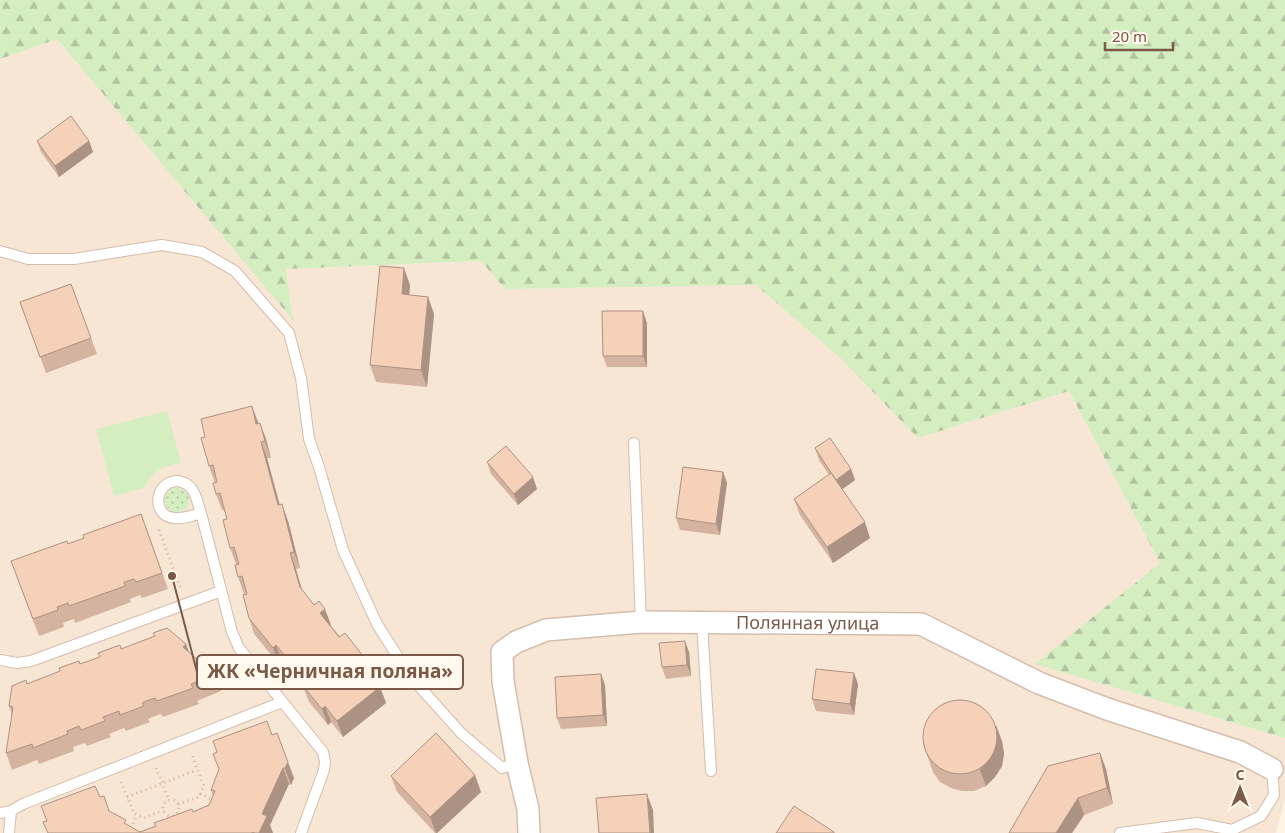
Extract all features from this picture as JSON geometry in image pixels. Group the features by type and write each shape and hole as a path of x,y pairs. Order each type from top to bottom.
{"street":[{"name":"Полянная улица","path":"529,833 528,809 517,763 503,681 502,652 516,642 546,630 641,622 921,624 1039,683 1107,709 1240,752 1272,769"}],"lane":[{"path":"0,251 28,259 74,258 162,245 202,252 235,271 289,333 301,378 309,439 343,550 377,624 410,676 461,733 502,768 517,763"},
{"path":"634,443 641,622"},
{"path":"201,513 182,518 172,518 163,513 158,505 158,495 163,486 172,481 182,481 190,486 201,513 232,632 239,648 323,752 324,770 301,833"},
{"path":"0,660 17,663 31,661 221,591"},
{"path":"702,623 711,770"},
{"path":"0,814 282,702"},
{"path":"1120,833 1197,823 1232,830 1261,816 1274,795 1272,769"},
{"path":"9,833 11,811"}],"path":[{"path":"158,505 157,524 186,604"},
{"path":"178,804 199,796 204,786 186,740"},
{"path":"116,767 134,813 144,818 163,810"},
{"path":"127,796 162,781 197,770"},
{"path":"162,781 169,800"},
{"path":"200,794 219,802"},
{"path":"169,800 176,801 178,804 179,809 173,815"},
{"path":"163,810 163,806 169,800"},
{"path":"163,810 165,814 173,815"},
{"path":"129,833 138,815"},
{"path":"173,815 176,824"}],"shaded area":[{"path":"57,39 293,319 286,269 481,261 505,289 756,285 840,358 918,438 1069,391 1160,563 1036,664 1285,738 1285,799 1276,833 0,833 0,59"}],"green space":[{"path":"0,0 1285,0 1285,738 1035,664 1160,563 1069,391 918,438 840,358 756,285 505,289 481,261 286,269 293,320 57,39 0,59"},
{"path":"167,411 181,463 159,470 144,488 114,496 96,429"},
{"path":"177,488 186,491 189,500 186,509 177,512 168,509 165,500 168,491"}],"building":[{"path":"71,116 89,141 55,166 37,141"},
{"path":"380,266 404,268 402,294 428,297 421,370 370,365"},
{"path":"71,284 91,338 40,357 20,302"},
{"path":"602,311 643,311 643,356 603,356"},
{"path":"252,406 256,424 260,423 265,441 261,442 278,505 282,504 294,552 290,553 300,587 314,605 319,601 325,609 320,613 339,637 345,633 374,670 369,674 380,687 337,721 325,706 322,709 303,686 307,683 276,645 273,648 249,618 243,595 247,594 242,576 238,577 235,565 239,564 234,547 230,548 223,520 227,519 220,493 216,494 213,483 217,482 213,465 209,466 201,438 205,437 201,419"},
{"path":"830,438 851,469 836,480 815,448"},
{"path":"506,446 533,477 514,494 487,462"},
{"path":"683,467 723,472 716,524 676,518"},
{"path":"831,473 865,522 827,547 794,499"},
{"path":"141,514 162,573 136,582 134,579 124,582 125,586 69,606 68,603 57,607 58,610 33,619 11,561 67,541 68,544 84,538 83,535"},
{"path":"167,628 186,644 183,647 215,675 191,684 193,688 157,701 155,698 149,700 142,703 144,706 120,715 119,711 103,717 105,721 81,730 79,726 67,731 68,734 33,748 32,744 6,753 13,707 9,706 12,686 26,680 27,684 60,671 59,668 79,661 80,664 100,657 98,653 120,645 121,649 155,636 153,633"},
{"path":"685,641 687,665 662,667 659,643"},
{"path":"816,669 854,673 850,704 812,699"},
{"path":"601,674 603,715 557,718 555,677"},
{"path":"953,700 967,700 981,706 991,716 997,730 995,751 981,768 967,774 953,774 939,768 929,758 923,744 923,730 929,716 939,706"},
{"path":"267,721 272,735 277,733 288,762 285,768 283,768 262,814 267,816 259,833 48,833 43,822 47,821 41,806 95,786 100,797 104,796 109,811 126,820 124,823 140,832 156,826 154,823 192,809 193,812 209,805 215,791 211,790 219,769 213,754 217,752 213,741"},
{"path":"436,733 475,775 430,817 391,776"},
{"path":"1100,753 1107,788 1078,798 1056,833 1009,833 1048,766"},
{"path":"647,794 650,833 599,833 596,798"},
{"path":"794,806 834,832 834,833 776,833"}],"place":[{"name":"ЖК «Черничная поляна»","path":"172,576"}]}
